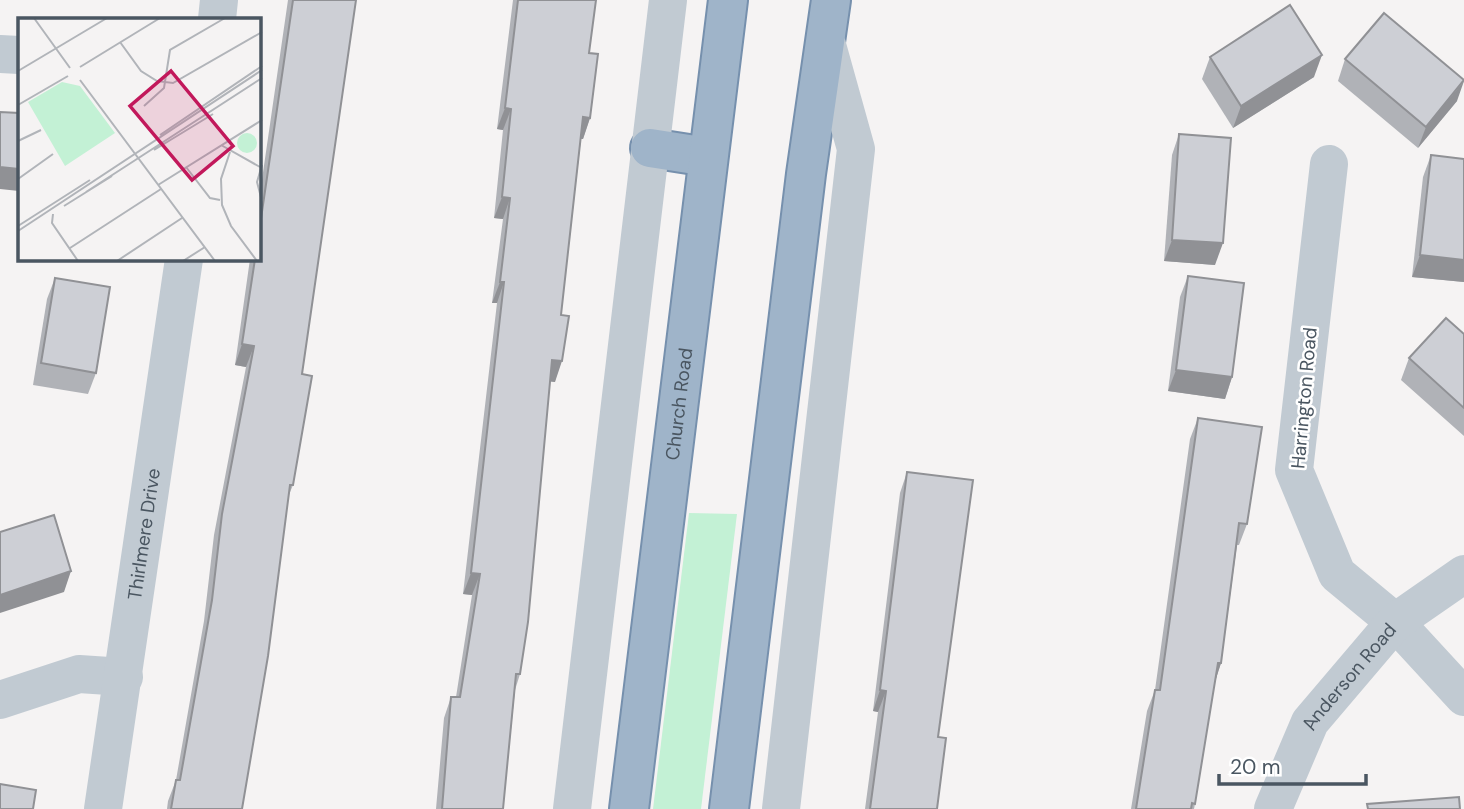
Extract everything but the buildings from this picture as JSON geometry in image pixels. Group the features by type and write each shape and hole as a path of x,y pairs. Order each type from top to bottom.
{"highway":[{"name":"Church Road","path":"629,809 728,0"},
{"path":"729,809 806,174 827,45 831,0"},
{"path":"650,148 708,157"}],"street":[{"path":"217,18 219,0"},
{"path":"572,809 668,0"},
{"path":"781,809 856,149 827,45"},
{"path":"0,54 18,55"},
{"name":"Harrington Road","path":"1329,164 1294,470 1336,574 1395,622 1464,697"},
{"name":"Thirlmere Drive","path":"103,809 184,261"},
{"name":"Anderson Road","path":"1273,809 1310,722 1395,622 1464,574"},
{"path":"0,700 79,674 124,677"}],"green space":[{"path":"689,513 737,514 701,809 653,809"}]}
